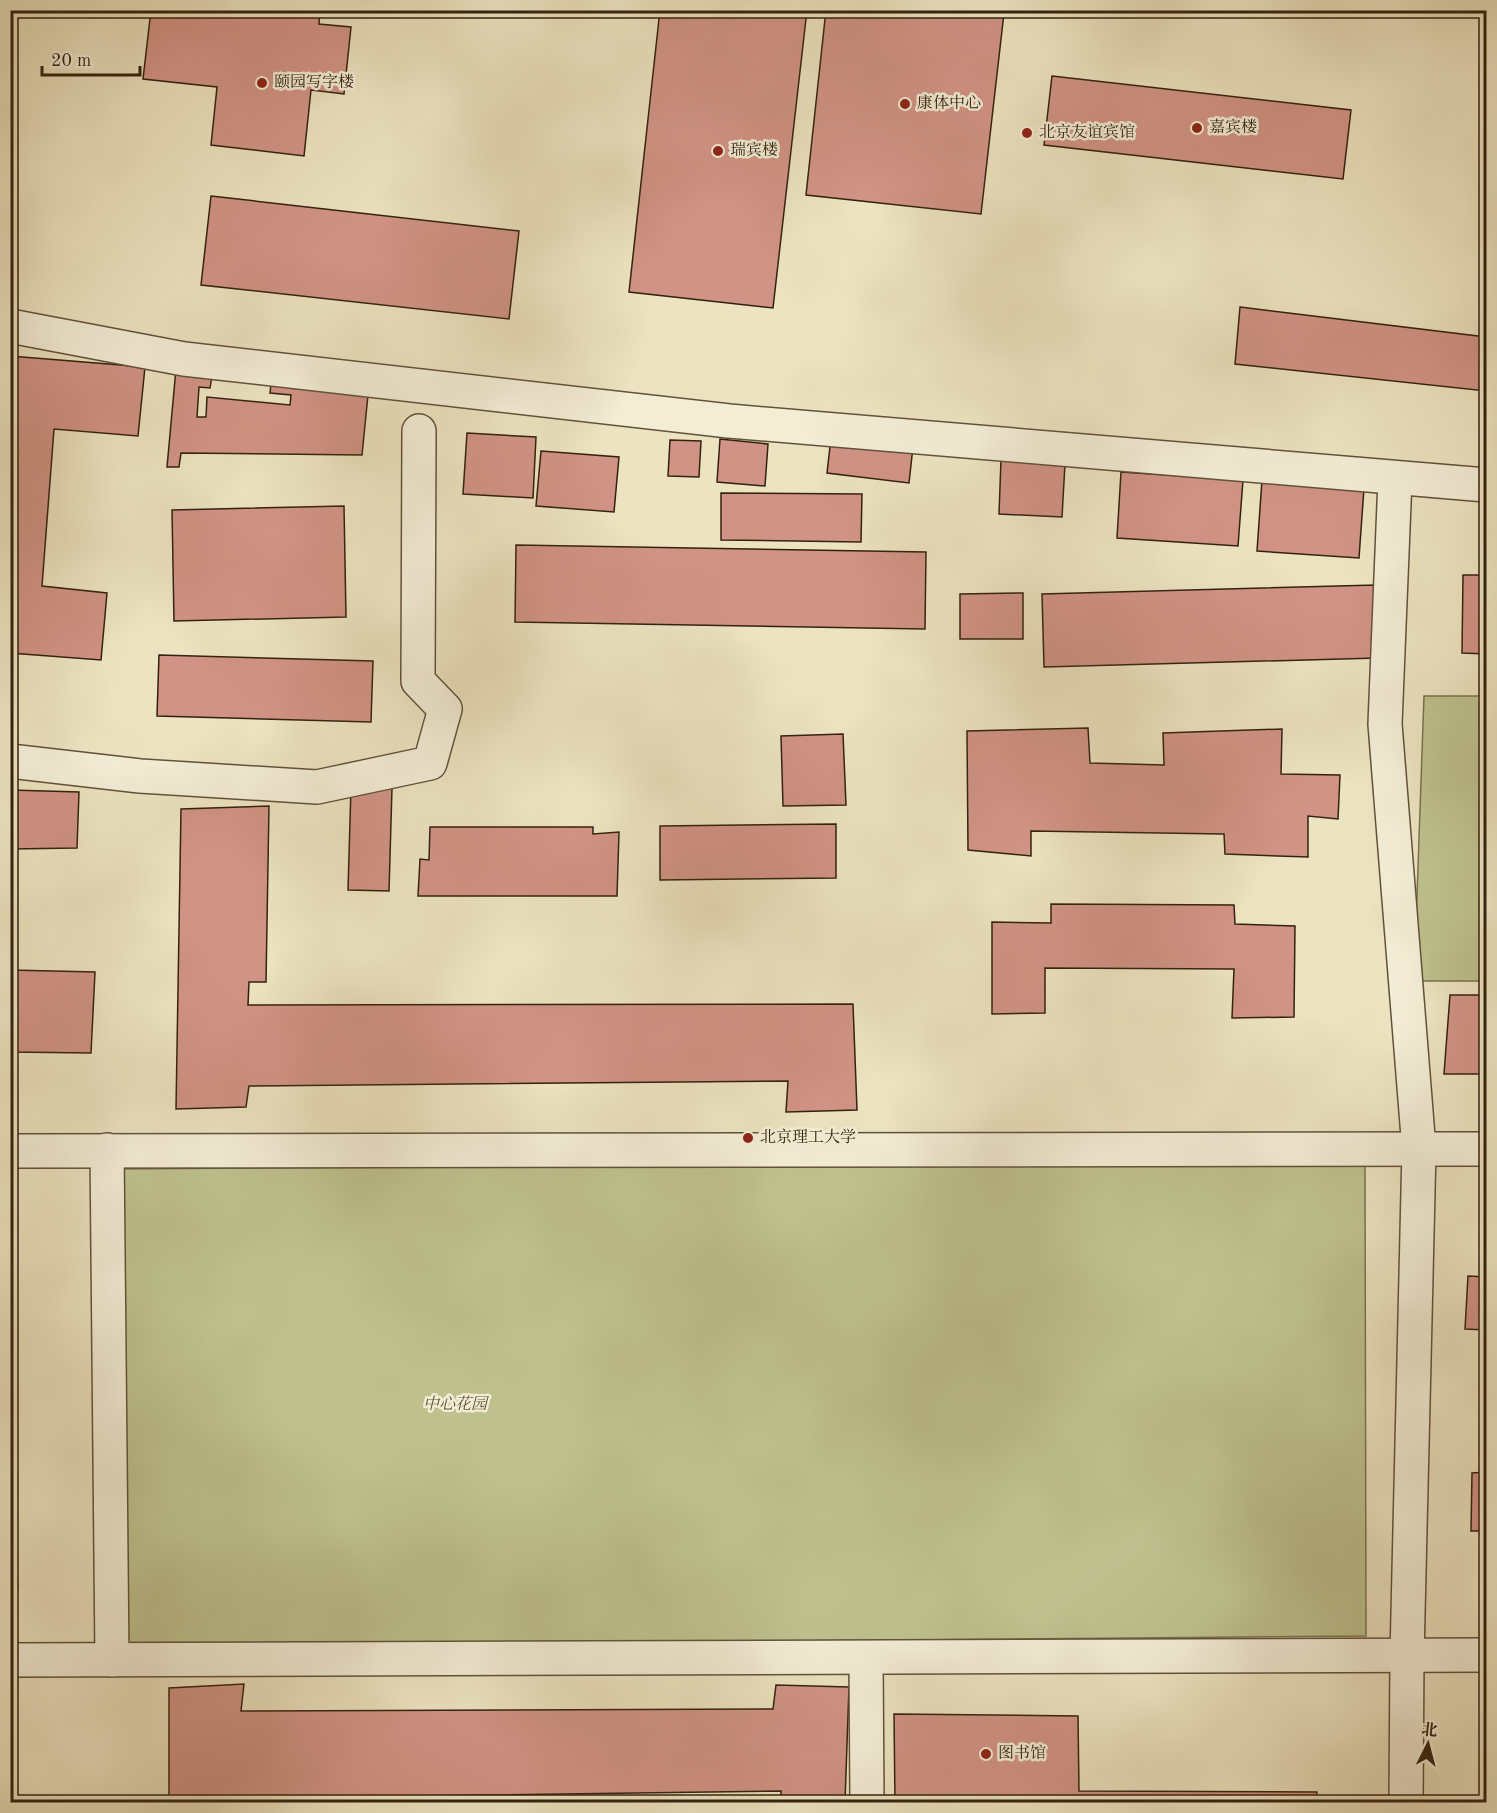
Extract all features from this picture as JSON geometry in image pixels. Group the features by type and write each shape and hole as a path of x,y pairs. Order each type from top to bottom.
{"street":[{"path":"10,326 184,359 729,421 1486,485"},
{"path":"10,761 140,776 317,787 430,763 445,709 418,681 419,431"},
{"path":"1395,479 1385,724 1419,1149 1407,1656 1406,1803"},
{"path":"10,1150 1486,1149"},
{"path":"107,1150 112,1660"},
{"path":"10,1660 1486,1655"},
{"path":"866,1658 867,1803"}],"green space":[{"path":"1424,696 1486,696 1486,981 1414,981"},
{"name":"中心花园","path":"1365,1161 1366,1636 115,1647 114,1169"}],"building":[{"name":"颐园写字楼","path":"151,10 320,10 319,24 351,27 344,94 311,90 304,156 211,145 217,87 143,79"},
{"name":"瑞宾楼","path":"660,10 807,10 773,308 629,292"},
{"name":"康体中心","path":"826,10 985,10 1004,13 981,214 806,195"},
{"name":"嘉宾楼","path":"1052,76 1351,110 1343,179 1044,145"},
{"path":"211,196 519,231 509,319 201,285"},
{"path":"1240,307 1486,337 1486,391 1235,364"},
{"path":"10,356 145,367 138,436 54,429 42,586 107,593 101,660 10,653"},
{"path":"176,369 213,370 210,388 199,387 197,417 206,417 207,397 290,405 291,395 270,393 272,375 369,385 362,455 181,453 179,467 167,467"},
{"path":"467,433 536,437 533,498 463,494"},
{"path":"831,438 913,447 909,483 827,473"},
{"path":"720,439 768,444 765,486 717,482"},
{"path":"670,440 701,441 699,477 668,476"},
{"path":"541,451 619,457 614,512 536,506"},
{"path":"1001,460 1065,464 1062,517 999,514"},
{"path":"1121,472 1243,480 1238,546 1117,538"},
{"path":"1262,480 1364,488 1359,558 1257,551"},
{"path":"721,493 862,494 861,542 721,540"},
{"path":"344,506 346,617 174,621 172,510"},
{"path":"516,545 926,552 925,629 515,622"},
{"path":"1463,575 1486,575 1486,654 1462,653"},
{"path":"1376,585 1378,658 1044,667 1042,594"},
{"path":"1023,593 1023,639 960,639 960,594"},
{"path":"159,655 373,661 371,722 157,716"},
{"path":"1088,728 1090,763 1164,765 1163,733 1282,729 1281,774 1340,775 1338,819 1308,816 1308,857 1225,854 1224,834 1031,831 1031,856 968,850 967,731"},
{"path":"843,734 846,805 783,806 781,736"},
{"path":"351,787 392,788 389,891 348,890"},
{"path":"10,790 79,792 77,848 10,849"},
{"path":"269,806 266,982 249,982 248,1005 853,1004 857,1110 786,1112 788,1081 249,1086 246,1107 176,1109 181,809"},
{"path":"836,824 836,878 660,880 660,826"},
{"path":"430,827 593,827 593,834 619,832 617,896 418,896 420,859 429,860"},
{"path":"1051,904 1234,905 1235,924 1295,926 1294,1017 1232,1018 1234,969 1045,968 1045,1013 992,1014 992,922 1051,923"},
{"path":"10,970 95,972 91,1053 10,1052"},
{"path":"1450,995 1486,995 1486,1074 1444,1074"},
{"path":"10,1235 17,1244 17,1250 14,1258 10,1260"},
{"path":"1468,1276 1486,1277 1486,1330 1465,1329"},
{"path":"1486,1472 1486,1531 1471,1531 1472,1473"},
{"path":"10,1571 17,1576 18,1588 15,1598 10,1602"},
{"path":"244,1684 241,1711 773,1709 776,1685 849,1687 845,1802 781,1802 781,1791 263,1798 263,1802 169,1802 169,1688"},
{"name":"图书馆","path":"894,1714 1078,1716 1079,1791 1317,1792 1316,1802 895,1802"}],"place":[{"name":"颐园写字楼","path":"262,83"},
{"name":"康体中心","path":"905,104"},
{"name":"嘉宾楼","path":"1197,128"},
{"name":"北京友谊宾馆","path":"1027,133"},
{"name":"瑞宾楼","path":"718,151"},
{"name":"北京理工大学","path":"748,1138"},
{"name":"图书馆","path":"986,1754"}]}
